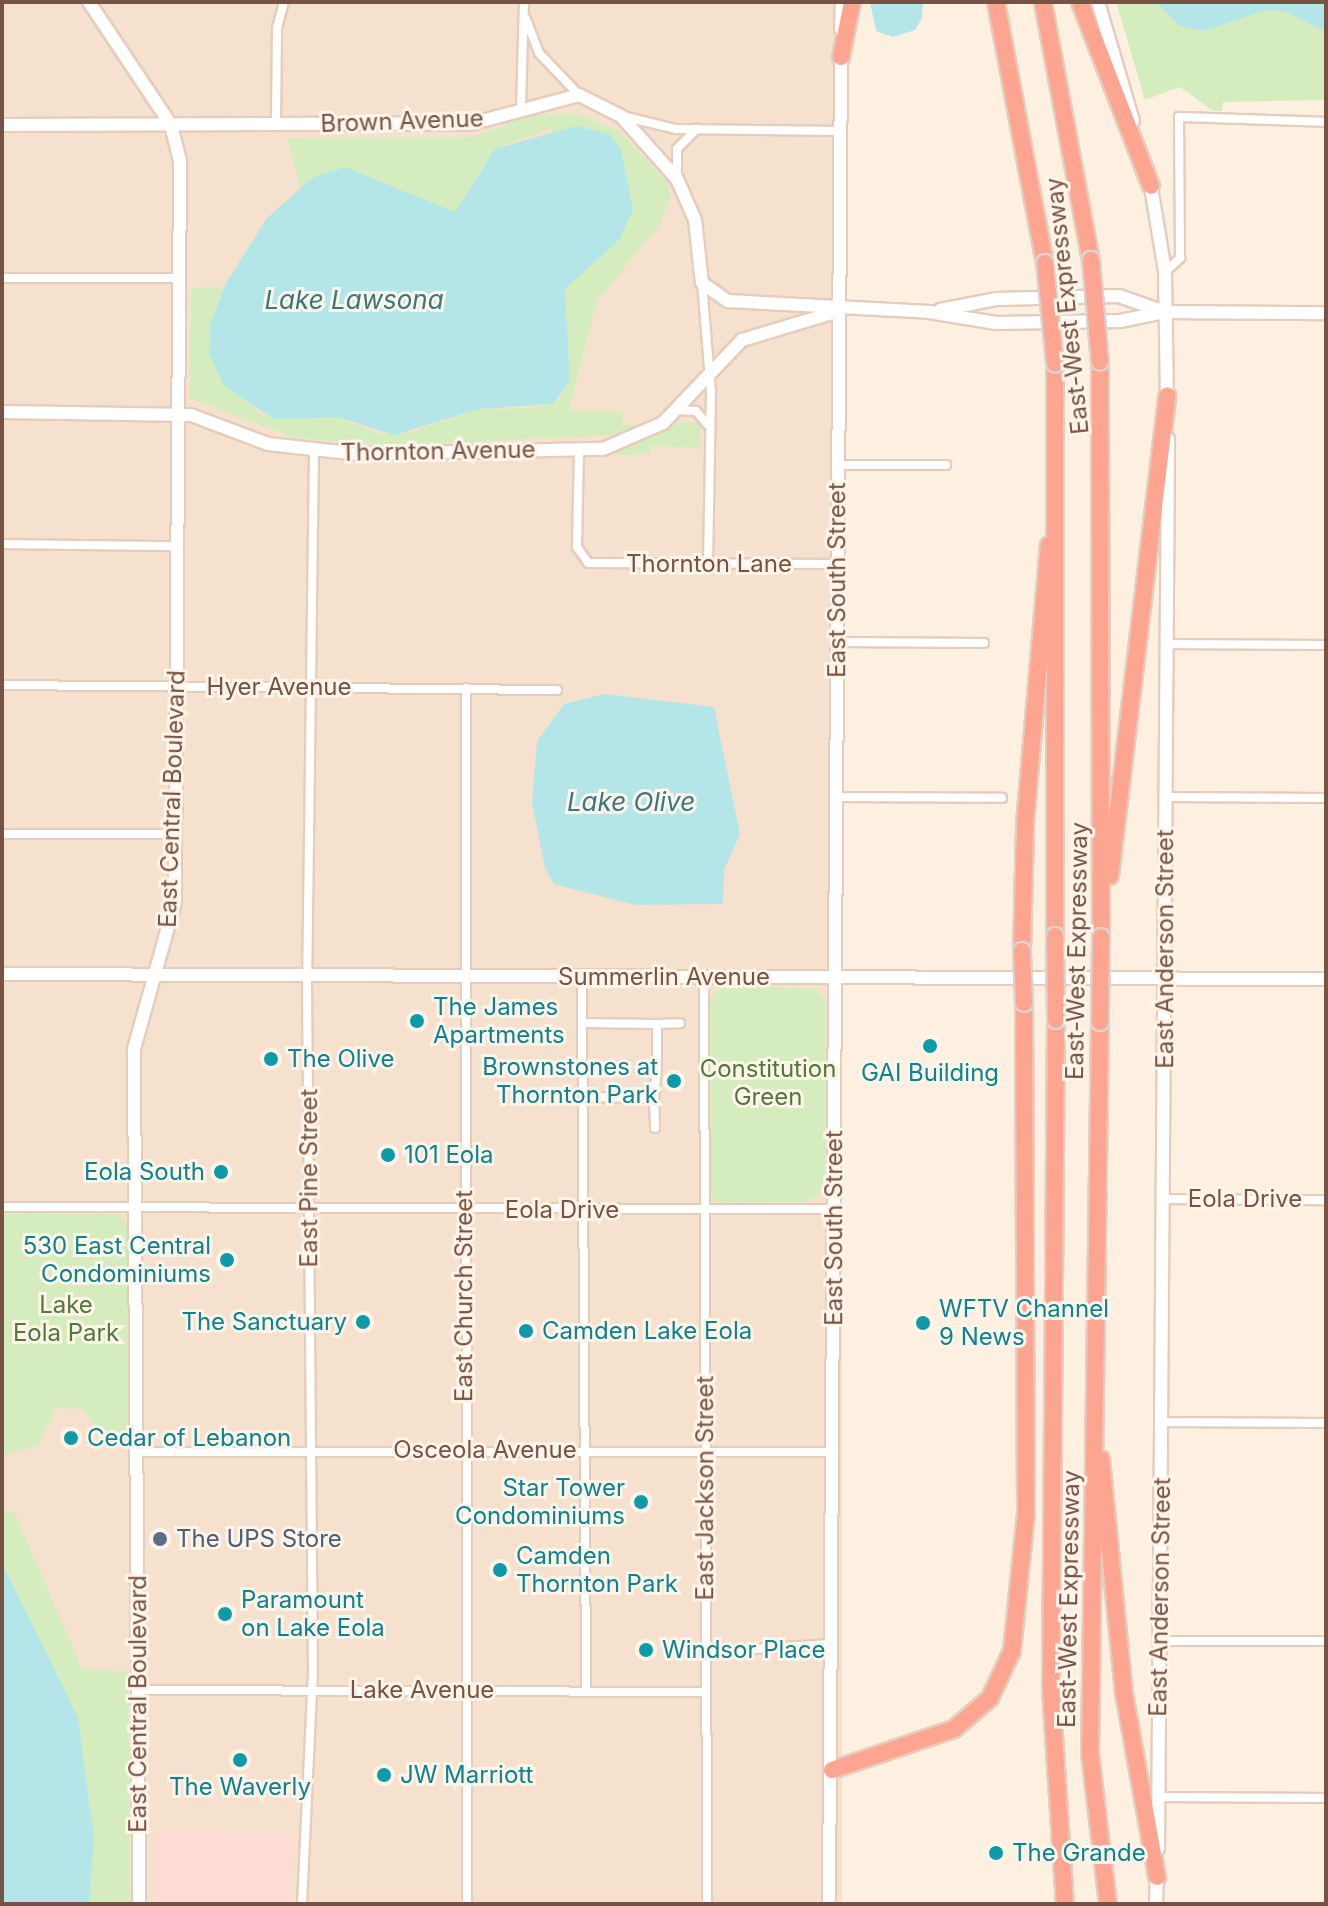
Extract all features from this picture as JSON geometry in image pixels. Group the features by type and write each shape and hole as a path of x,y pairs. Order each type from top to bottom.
{"highway":[{"path":"841,57 852,2"},
{"name":"East-West Expressway","path":"996,2 1045,263 1055,364 1058,496 1051,1689 1065,1904"},
{"name":"East-West Expressway","path":"1043,2 1091,260 1100,362 1101,937 1090,1753 1108,1904"},
{"path":"1080,2 1151,186"},
{"path":"1101,937 1167,395"},
{"path":"832,1770 954,1729 990,1698 1012,1651 1026,1513 1022,951 1042,588 1058,496"},
{"path":"1095,1434 1106,1480 1124,1693 1157,1877"}],"street":[{"name":"East Central Boulevard","path":"89,2 171,125 180,160 173,921 135,1034 139,1904"},
{"path":"276,124 277,28 284,2"},
{"path":"524,6 539,53 579,95 621,116 697,129 841,131 842,2"},
{"name":"East Anderson Street","path":"1098,2 1151,186 1165,272 1166,980 1156,1904"},
{"path":"521,108 524,6"},
{"name":"Brown Avenue","path":"2,125 474,123 579,95"},
{"path":"621,116 677,179 695,220 709,373 708,563"},
{"path":"1165,272 1180,258 1179,117 1326,122"},
{"path":"677,179 677,149 697,129"},
{"name":"East South Street","path":"829,1904 841,131"},
{"path":"2,278 179,278"},
{"path":"702,283 734,303 839,312 929,312 996,323 1120,321 1165,312 1326,313"},
{"path":"929,312 996,299 1119,296 1165,312"},
{"name":"Thornton Avenue","path":"2,412 178,414 314,451 579,451 629,442 677,410 709,373 760,331 839,312"},
{"path":"677,410 702,415 709,437"},
{"name":"East Pine Street","path":"302,1904 310,1690 307,975 314,451"},
{"name":"Thornton Lane","path":"579,451 582,559 838,564"},
{"path":"838,465 946,465"},
{"path":"2,544 176,546"},
{"path":"837,642 984,643"},
{"path":"1166,644 1326,645"},
{"name":"Hyer Avenue","path":"2,685 557,690"},
{"name":"East Church Street","path":"466,688 462,976 467,1904"},
{"path":"836,797 1002,798"},
{"path":"1165,797 1326,798"},
{"path":"2,834 176,834"},
{"name":"Summerlin Avenue","path":"2,974 154,977 1326,979"},
{"path":"582,977 586,1692"},
{"name":"East Jackson Street","path":"704,977 707,1904"},
{"path":"582,1023 680,1023"},
{"path":"655,1128 657,1024"},
{"path":"583,1097 654,1098"},
{"name":"Eola Drive","path":"1164,1199 1326,1200"},
{"name":"Eola Drive","path":"2,1207 834,1209"},
{"path":"1162,1422 1326,1423"},
{"name":"Osceola Avenue","path":"137,1452 310,1448 834,1452"},
{"path":"1160,1641 1326,1641"},
{"path":"706,1652 833,1643"},
{"name":"Lake Avenue","path":"138,1690 706,1692"},
{"path":"1159,1797 1326,1798"}],"shaded area":[{"path":"2,2 842,2 842,1904 2,1904"},
{"path":"156,1832 293,1834 292,1904 155,1904"}],"green space":[{"path":"1116,2 1326,2 1326,114 1325,100 1223,102 1222,111 1213,111 1180,87 1145,100"},
{"path":"574,113 619,131 665,179 671,196 661,223 597,301 569,410 622,411 623,425 701,422 700,448 651,446 650,454 616,455 613,435 387,446 295,438 189,398 191,288 224,287 210,325 244,399 262,415 338,417 379,434 412,432 479,409 532,408 560,399 570,381 565,289 580,273 551,128 495,149 455,212 444,213 345,167 300,188 288,138 472,137 528,116"},
{"name":"Constitution Green","path":"724,984 816,989 825,998 825,1176 819,1194 807,1202 718,1203 711,1197 710,999"},
{"name":"Lake Eola Park","path":"2,1213 116,1214 128,1224 131,1433 101,1436 82,1409 56,1408 38,1446 2,1455"},
{"path":"2,1508 15,1514 82,1669 129,1672 130,1904 89,1904 94,1838 78,1717 2,1563"}],"water":[{"path":"870,2 923,2 922,18 915,30 893,37 876,31"},
{"path":"1156,2 1326,4 1326,32 1284,11 1263,11 1204,31 1178,25"},
{"name":"Lake Lawsona","path":"576,126 609,134 621,150 633,210 619,240 565,289 570,381 553,404 479,409 394,435 338,417 274,419 223,385 209,352 210,325 226,283 267,218 312,178 345,167 455,212 495,149"},
{"name":"Lake Olive","path":"605,694 714,707 740,834 724,870 723,904 635,905 554,884 545,868 532,803 537,741 564,704"},
{"path":"2,1563 78,1717 94,1838 89,1904 2,1904"}],"place":[{"name":"The James Apartments","path":"417,1021"},
{"name":"GAI Building","path":"930,1046"},
{"name":"The Olive","path":"271,1059"},
{"name":"Brownstones at Thornton Park","path":"674,1081"},
{"name":"101 Eola","path":"388,1155"},
{"name":"Eola South","path":"221,1172"},
{"name":"530 East Central Condominiums","path":"227,1260"},
{"name":"The Sanctuary","path":"363,1322"},
{"name":"WFTV Channel 9 News","path":"923,1323"},
{"name":"Camden Lake Eola","path":"526,1331"},
{"name":"Cedar of Lebanon","path":"71,1438"},
{"name":"Star Tower Condominiums","path":"641,1502"},
{"name":"The UPS Store","path":"160,1539"},
{"name":"Camden Thornton Park","path":"500,1570"},
{"name":"Paramount on Lake Eola","path":"225,1614"},
{"name":"Windsor Place","path":"646,1650"},
{"name":"The Waverly","path":"240,1760"},
{"name":"JW Marriott","path":"384,1775"},
{"name":"The Grande","path":"996,1853"}]}
